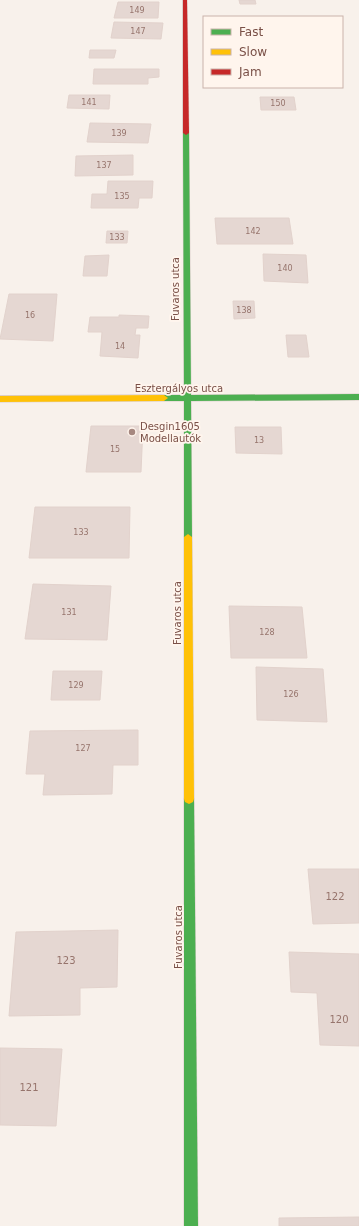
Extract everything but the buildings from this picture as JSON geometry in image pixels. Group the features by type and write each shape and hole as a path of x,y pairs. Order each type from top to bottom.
{"street":[{"name":"Fuvaros utca","path":"185,0 191,1226"},
{"name":"Esztergályos utca","path":"0,399 359,397"}],"traffic: fast":[{"path":"186,133 188,537"},
{"path":"164,398 359,397"},
{"path":"189,799 191,1226"}],"traffic: slow":[{"path":"0,399 164,398"},
{"path":"188,537 189,799"}],"traffic: jam":[{"path":"185,0 186,133"}],"place":[{"name":"Desgin1605 Modellautók","path":"132,432"}]}
